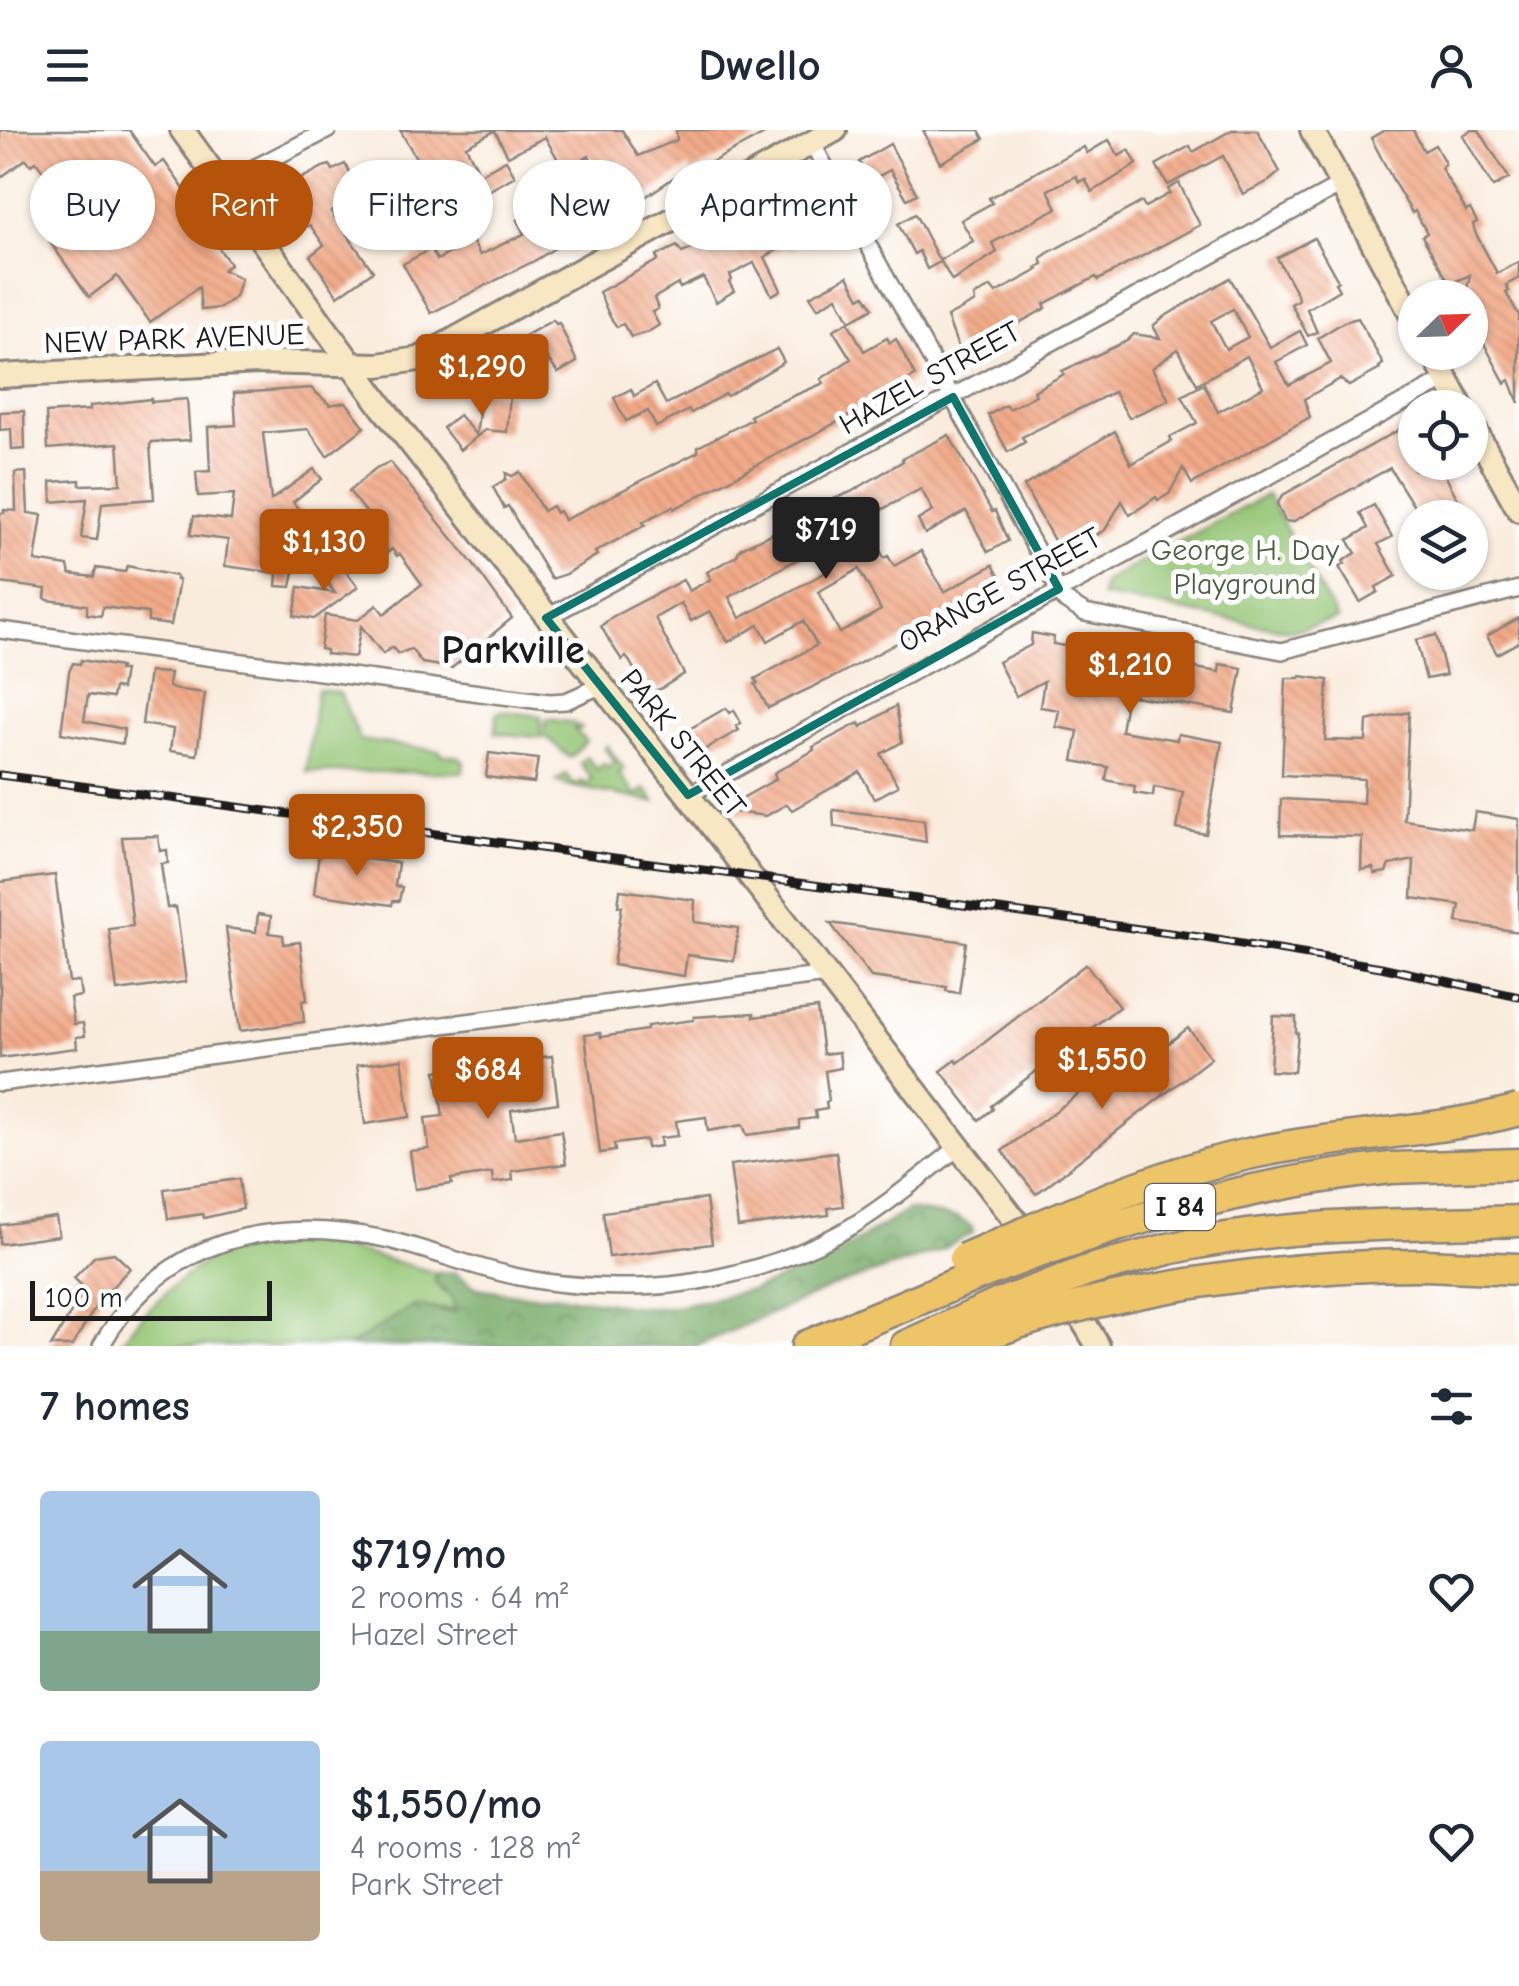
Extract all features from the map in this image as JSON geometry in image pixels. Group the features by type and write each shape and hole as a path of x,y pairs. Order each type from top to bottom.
{"highway":[{"path":"971,1267 1120,1193 1197,1167 1300,1144 1466,1122 1519,1110"},
{"name":"I 84","path":"807,1346 876,1317 971,1267 1150,1215 1289,1183 1392,1168 1519,1164"},
{"path":"955,1346 1007,1314 1105,1266 1241,1236 1340,1224 1519,1222"},
{"path":"906,1346 1007,1314 1232,1279 1336,1268 1426,1265 1519,1269"}],"main road":[{"name":"PARK STREET","path":"182,130 203,160"},
{"name":"NEW PARK AVENUE","path":"0,376 240,363 404,363 433,353 835,130"},
{"path":"1312,130 1398,290"},
{"name":"PARK STREET","path":"268,250 546,618 688,795 959,1147 1070,1294 1098,1346"},
{"path":"1442,370 1452,390"},
{"path":"1488,454 1519,510"}],"street":[{"path":"270,160 328,130"},
{"path":"812,142 1072,607 1085,613 1282,651 1519,588"},
{"name":"HAZEL STREET","path":"546,618 1341,185"},
{"name":"ORANGE STREET","path":"688,795 1446,378"},
{"path":"0,630 549,702 566,701 600,686"},
{"path":"0,1083 826,975"},
{"path":"101,1346 134,1303 171,1270 220,1244 265,1231 336,1231 369,1236 526,1279 632,1287 684,1282 735,1272 816,1245 876,1210 959,1147"}],"highlighted area":[{"path":"953,397 1059,589 688,795 546,618"}],"green space":[{"name":"George H. Day Playground","path":"1267,495 1337,619 1295,630 1281,629 1101,596 1104,582"},
{"path":"317,689 340,693 360,740 440,751 459,757 464,762 463,772 306,772"},
{"path":"501,711 541,716 540,732 546,729 544,723 548,719 572,723 583,729 574,729 586,741 570,758 548,738 495,733 497,714"},
{"path":"607,746 624,769 619,773 636,795 645,789 655,802 565,785 557,781 566,774 575,786 582,781 586,785 592,779 580,763 587,757 597,769 604,764 608,768 615,762 605,749"},
{"path":"908,1210 958,1218 972,1227 973,1233 936,1252 832,1287 696,1346 349,1346 412,1307 455,1311 452,1296 435,1283 437,1273 454,1272 477,1288 522,1295 672,1307 756,1289 827,1260"},
{"path":"277,1240 322,1242 437,1273 434,1277 442,1291 452,1296 455,1310 412,1307 349,1346 119,1346 166,1293 209,1259 236,1247"}],"building":[{"path":"0,130 129,130 150,160 30,160 30,164 26,159 0,178"},
{"path":"400,130 622,130 638,156 677,140 676,130 772,130 715,160 665,160 665,184 645,197 645,160 591,160 589,156 582,160 558,160 545,137 508,156 495,131 466,146 473,160 417,160"},
{"path":"923,130 979,130 984,139 940,163"},
{"path":"1232,130 1257,130 1280,172 1243,194 1223,156 1168,185 1156,165 1190,146 1193,152"},
{"path":"1385,130 1413,130 1424,151 1435,145 1445,163 1441,168 1466,211 1470,209 1477,222 1473,224 1475,232 1497,273 1519,262 1519,278 1506,285 1506,293 1519,315 1519,403 1510,380 1505,383 1488,351 1488,280 1469,280 1470,275 1448,280 1422,236 1427,233 1371,138"},
{"path":"1479,130 1509,178 1493,187 1463,135"},
{"path":"1109,140 1119,156 1129,150 1137,164 1092,192 1085,179 1079,182 1076,176 1048,190 1057,208 992,243 997,252 952,281 940,260 973,241 961,220 992,203 989,198 1075,151 1084,147 1087,153"},
{"path":"890,144 917,194 907,199 892,173 892,160 862,160"},
{"path":"506,160 513,177 493,188 493,167"},
{"path":"164,161 175,176 175,250 220,250 230,264 223,270 241,278 235,297 220,308 201,310 199,287 150,322 117,276 89,297 56,250 155,250 155,167"},
{"path":"330,165 333,250 358,250 373,271 338,296 310,256 324,245 313,229 313,172"},
{"path":"1179,183 1200,225 1044,304 1046,308 961,355 947,317 975,302 974,296 991,287 996,293 1038,270 1043,264 1041,258 1048,253 1142,202 1145,207"},
{"path":"915,214 940,262 927,269 919,251 914,254 898,224"},
{"path":"1314,238 1339,290 1307,309 1317,332 1308,336 1291,304 1298,300 1297,294 1277,258"},
{"path":"513,239 513,250 552,250 431,313 403,264 429,250 437,260 455,250 477,250 480,255"},
{"path":"669,250 682,253 777,250 765,257 781,290 772,295 754,263 730,275 734,291 716,302 703,277 680,288 678,284 654,298 658,309 652,312 659,325 648,332 631,337 623,324 617,327 599,292 658,260 656,256"},
{"path":"848,276 860,298 865,295 873,308 850,321 837,297 818,308 810,296"},
{"path":"1230,278 1270,347 1300,331 1307,345 1276,362 1289,385 1331,363 1318,338 1358,318 1383,364 1349,386 1340,379 1304,399 1310,417 1192,484 1183,468 1169,494 1158,500 1156,497 1130,515 1122,501 1105,530 1062,555 1024,486 1115,431 1131,464 1172,441 1170,437 1197,423 1182,396 1204,384 1218,412 1263,387 1247,356 1197,384 1178,349 1152,368 1169,400 1129,418 1114,392 1022,437 1025,442 1008,452 988,415 1036,395 1034,391 1064,374 1062,371 1127,341 1134,334 1160,338 1153,326","holes":["1233,309 1248,337 1226,349 1211,321"]},
{"path":"553,320 559,323 577,362 558,373 547,358 524,371 511,344"},
{"path":"848,322 864,351 887,338 890,343 896,339 915,376 910,382 643,522 645,525 595,552 597,555 551,579 493,487 506,479 506,473 512,476 520,472 543,511 552,506 564,520 698,452 698,447 752,419 750,416 763,409 824,383 821,379 851,359 833,330"},
{"path":"777,349 784,362 727,396 656,427 648,411 626,421 614,398 631,389 634,396 655,384 666,404"},
{"path":"311,388 330,405 346,402 365,427 327,456 308,429 263,433 271,500 314,469 322,479 293,502 305,518 281,534 297,556 291,587 276,586 277,573 225,566 228,540 190,535 194,516 231,520 234,494 198,496 196,472 210,471 208,427 236,425 234,393"},
{"path":"482,391 510,395 507,432 485,430 460,450 443,428 459,415 476,435"},
{"path":"151,399 187,399 190,440 152,442 154,499 102,503 97,540 81,538 87,499 52,502 51,482 121,484 118,443 48,449 46,413"},
{"path":"24,411 25,449 12,450 11,429 0,430 0,412"},
{"path":"1398,431 1398,480 1448,480 1458,500 1410,500 1390,468 1292,522 1285,521 1277,504 1283,495"},
{"path":"949,435 992,512 995,511 1008,541 988,552 966,511 925,534 918,520 933,511 921,489 866,518 884,558 888,556 894,566 921,551 944,592 993,565 1006,589 977,605 975,601 768,708 755,679 817,645 803,621 768,641 759,625 728,642 710,611 691,621 681,603 655,618 684,674 647,693 630,662 626,657 622,660 601,626 683,580 689,591 711,579 707,572 736,556 741,548 851,492","holes":["818,548 830,570 740,618 729,597","859,569 881,610 840,633 818,592"]},
{"path":"390,462 512,618 452,668 422,663 411,649 398,654 392,647 383,654 361,626 355,657 326,654 326,650 320,649 325,615 358,620 377,605 384,614 422,584 400,554 397,556 392,549 387,553 377,540 382,536 378,527 349,491 376,468"},
{"path":"26,472 28,513 42,515 35,561 68,566 70,574 94,577 96,568 125,572 127,566 176,576 179,580 171,625 148,622 148,613 103,607 101,616 87,614 87,605 48,600 46,589 0,583 0,513 16,511 15,473"},
{"path":"1374,505 1392,537 1378,544 1396,576 1360,602 1339,567 1356,553 1348,540 1368,528 1360,513"},
{"path":"340,563 358,587 314,619 294,616 299,587 335,593 323,576"},
{"path":"1519,618 1519,642 1497,654 1487,636"},
{"path":"1032,633 1054,637 1053,644 1219,672 1220,664 1242,668 1234,713 1127,695 1121,731 1177,740 1178,734 1222,742 1206,834 1177,829 1183,792 1154,787 1153,796 1134,793 1135,786 1106,780 1108,767 1073,761 1078,731 1056,727 1059,710 1040,707 1044,681 1016,696 998,662 1031,645"},
{"path":"1436,635 1446,675 1426,679 1416,640"},
{"path":"81,660 124,670 121,689 114,688 112,698 88,695 84,721 124,729 123,744 61,733 69,672 73,663 80,664"},
{"path":"149,672 170,673 168,686 173,689 205,693 197,755 170,751 173,729 142,724"},
{"path":"1286,678 1328,680 1325,740 1366,741 1367,721 1409,712 1404,820 1472,830 1475,812 1519,819 1519,932 1457,922 1460,905 1412,898 1414,860 1389,865 1386,872 1361,870 1362,837 1280,835 1281,799 1363,803 1364,779 1282,775"},
{"path":"896,706 902,742 881,754 898,786 874,799 860,772 792,810 787,804 766,816 721,810 776,779 774,773 814,750 813,747 859,723 861,727"},
{"path":"726,708 730,713 734,710 741,723 736,726 739,730 691,757 679,735"},
{"path":"489,753 538,759 534,783 486,777"},
{"path":"833,810 924,820 926,842 834,826"},
{"path":"158,836 160,851 167,850 168,863 161,864 167,908 176,907 186,982 117,991 109,929 133,926 122,837"},
{"path":"319,853 398,863 395,886 402,887 399,901 392,905 314,894"},
{"path":"55,875 69,982 79,981 81,996 70,998 74,1024 83,1023 85,1036 76,1037 77,1048 0,1058 0,882"},
{"path":"620,890 695,900 694,922 738,928 734,961 687,955 684,976 613,965 622,906 618,906"},
{"path":"258,914 271,916 269,933 283,935 284,944 300,942 307,1000 302,1001 304,1022 240,1031 226,928 256,932"},
{"path":"830,923 966,942 959,993 946,991 947,987 871,977"},
{"path":"1086,964 1119,1007 991,1106 993,1109 979,1120 941,1071 956,1060 958,1063"},
{"path":"817,1008 823,1054 839,1052 841,1068 825,1071 829,1101 827,1109 815,1111 816,1118 799,1120 799,1128 747,1135 743,1125 708,1131 706,1117 676,1121 678,1136 660,1138 661,1146 647,1148 646,1140 614,1144 615,1151 600,1153 585,1035 600,1033 601,1037 647,1030 647,1026 694,1017 754,1013 754,1017"},
{"path":"1273,1016 1296,1017 1294,1072 1270,1071"},
{"path":"1188,1028 1211,1058 1036,1194 1002,1151 1124,1060 1133,1071"},
{"path":"501,1046 502,1055 509,1054 510,1061 552,1056 558,1103 511,1110 515,1138 561,1131 566,1164 512,1171 513,1180 493,1183 492,1173 415,1189 410,1151 429,1149 425,1118 443,1116 436,1071 478,1065 477,1058 486,1057 484,1048"},
{"path":"402,1059 410,1117 365,1124 357,1065"},
{"path":"836,1152 843,1206 828,1208 829,1215 738,1227 730,1165"},
{"path":"239,1179 243,1209 204,1218 203,1214 168,1219 164,1189"},
{"path":"706,1199 712,1244 609,1257 603,1212"},
{"path":"56,1217 59,1236 0,1244 0,1225"},
{"path":"114,1253 130,1268 99,1301 72,1346 51,1346 85,1289 74,1278 95,1256"}],"railway":[{"path":"0,775 1199,937 1381,967 1519,997"}],"district":[{"name":"Parkville","path":"513,650"}]}
